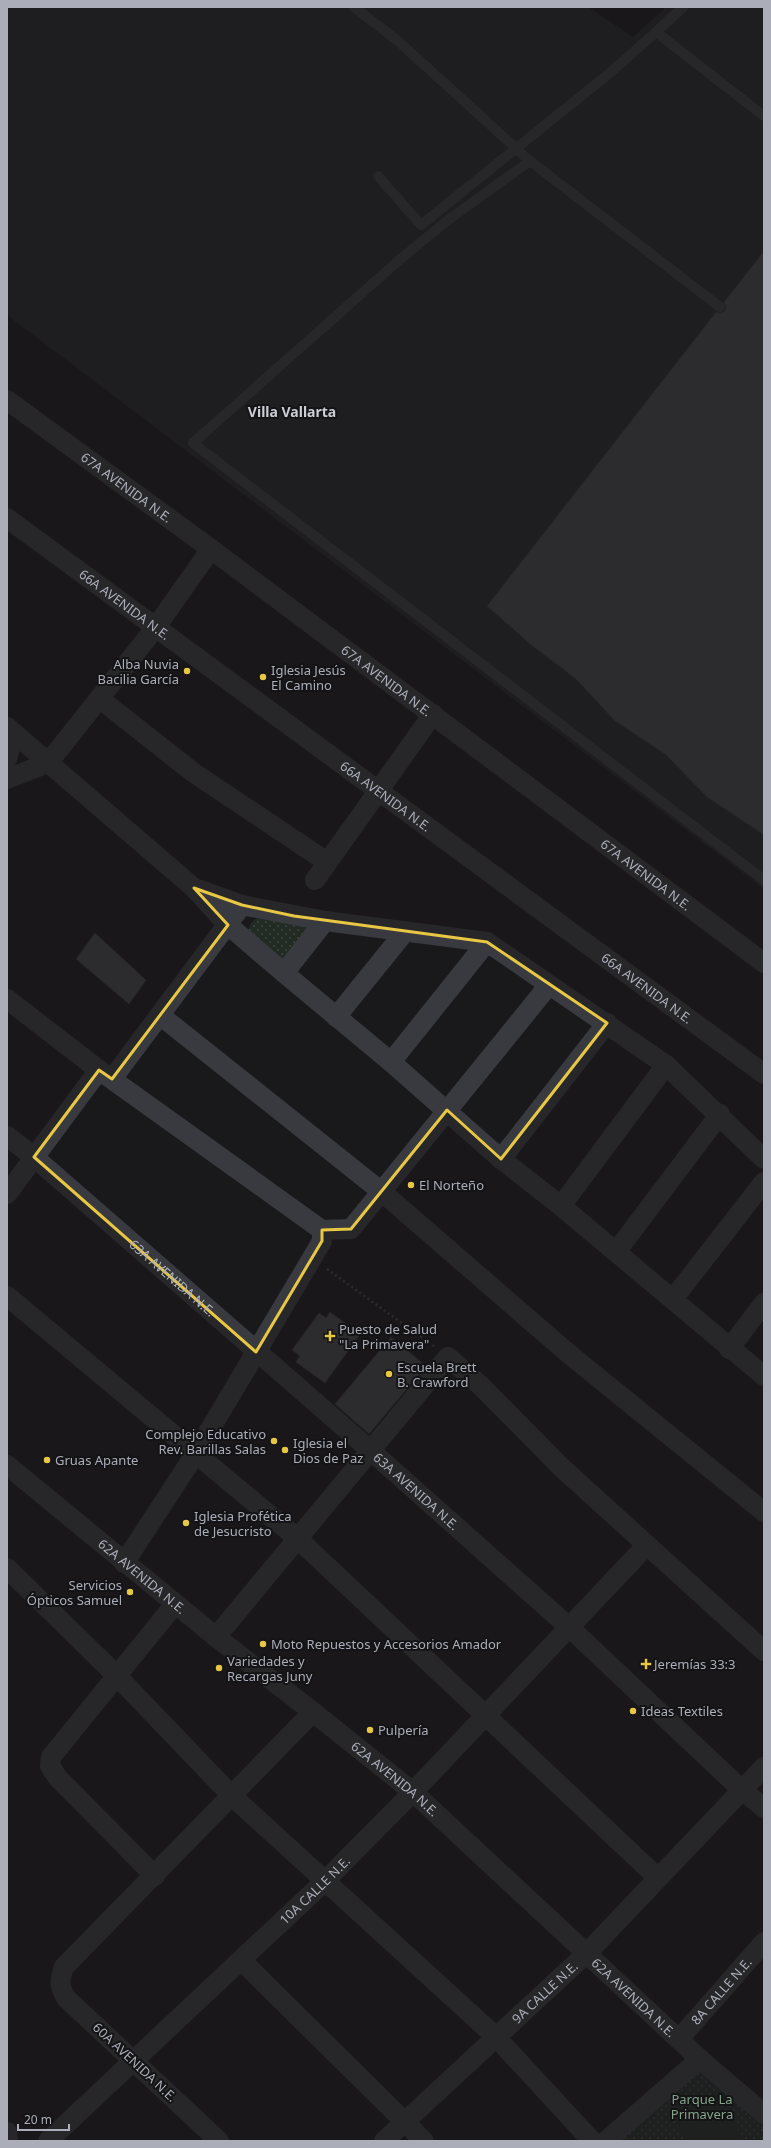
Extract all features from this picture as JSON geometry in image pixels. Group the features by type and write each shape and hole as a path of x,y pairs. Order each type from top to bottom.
{"street":[{"name":"67A AVENIDA N.E.","path":"7,400 433,714 764,963"},
{"name":"66A AVENIDA N.E.","path":"7,518 764,1074"},
{"path":"7,779 55,755 156,627 211,549"},
{"path":"100,699 194,773 327,862"},
{"path":"315,880 433,714"},
{"path":"8,728 55,755 194,888 228,925 284,974 391,1062 501,1159 561,1206 674,1299 729,1349 764,1376"},
{"path":"7,758 10,748 8,728"},
{"path":"194,888 242,905 325,921 404,933 487,942 607,1023 666,1065 720,1114 764,1159"},
{"path":"7,1194 34,1157 105,1074 161,1016 242,905"},
{"path":"284,974 325,921"},
{"path":"336,1017 404,933"},
{"path":"391,1062 487,942"},
{"path":"7,999 105,1074 322,1230 351,1229 446,1110 549,985"},
{"path":"161,1016 382,1192 569,1354 764,1512"},
{"path":"501,1159 607,1023"},
{"path":"561,1206 666,1065"},
{"path":"616,1252 720,1114"},
{"name":"63A AVENIDA N.E.","path":"7,1136 34,1157 370,1450 569,1627 742,1790 764,1808"},
{"path":"674,1299 764,1182"},
{"path":"124,1563 196,1453 312,1258 322,1241 322,1230"},
{"path":"7,1296 297,1538 658,1878"},
{"path":"729,1349 764,1303"},
{"path":"216,1637 448,1357 481,1386 561,1467 764,1651"},
{"name":"62A AVENIDA N.E.","path":"7,1465 124,1563 413,1792 700,2059 764,2114"},
{"name":"10A CALLE N.E.","path":"48,2141 325,1881 486,1716 647,1545"},
{"path":"7,1568 117,1676 232,1796 496,2037 592,2141"},
{"path":"175,1604 51,1757 50,1766 58,1778 155,1876 313,1712"},
{"name":"9A CALLE N.E.","path":"384,2141 587,1953 764,1767"},
{"name":"60A AVENIDA N.E.","path":"155,1876 64,1968 60,1979 60,1989 67,1999 219,2141"},
{"name":"8A CALLE N.E.","path":"679,2039 764,1942"},
{"path":"241,1960 424,2141"},
{"path":"606,2141 700,2059"},
{"path":"7,2132 8,2141"}],"lane":[{"path":"354,7 398,41 530,161 720,307"},
{"path":"378,176 421,225 612,72 682,7"},
{"path":"656,32 764,116"},
{"path":"530,161 448,220 397,262 193,443 764,880"}],"path":[{"path":"312,1258 448,1357"}],"highlighted area":[{"path":"194,888 242,905 294,916 487,942 607,1023 501,1159 447,1110 351,1229 322,1230 322,1241 256,1352 34,1157 99,1070 112,1079 228,925"}],"shaded area":[{"path":"7,7 588,7 633,37 666,7 764,7 764,889 7,315"}],"green space":[{"path":"261,916 312,925 283,961 249,933 249,927"},
{"name":"Parque La Primavera","path":"702,2061 764,2114 764,2141 607,2141"},
{"path":"711,2096 747,2141 690,2141 676,2124"}],"building":[{"path":"764,251 764,835 707,797 665,754 615,721 576,679 530,644 487,606 716,312 720,313 725,311 726,307 724,302"},
{"path":"95,933 146,980 129,1004 76,959"},
{"path":"330,1312 360,1334 325,1383 296,1362 300,1356 292,1350 319,1313 326,1318"},
{"path":"391,1337 426,1366 369,1434 335,1404"}],"place":[{"name":"Alba Nuvia Bacilia García","path":"187,671"},
{"name":"Iglesia Jesús El Camino","path":"263,677"},
{"name":"El Norteño","path":"411,1185"},
{"name":"Puesto de Salud \"La Primavera\"","path":"330,1336"},
{"name":"Escuela Brett B. Crawford","path":"389,1374"},
{"name":"Complejo Educativo Rev. Barillas Salas","path":"274,1441"},
{"name":"Iglesia el Dios de Paz","path":"285,1450"},
{"name":"Gruas Apante","path":"47,1460"},
{"name":"Iglesia Profética de Jesucristo","path":"186,1523"},
{"name":"Servicios Ópticos Samuel","path":"130,1592"},
{"name":"Moto Repuestos y Accesorios Amador","path":"263,1644"},
{"name":"Jeremías 33:3","path":"646,1664"},
{"name":"Variedades y Recargas Juny","path":"219,1668"},
{"name":"Ideas Textiles","path":"633,1711"},
{"name":"Pulpería","path":"370,1730"}],"district":[{"name":"Villa Vallarta","path":"292,411"}]}
